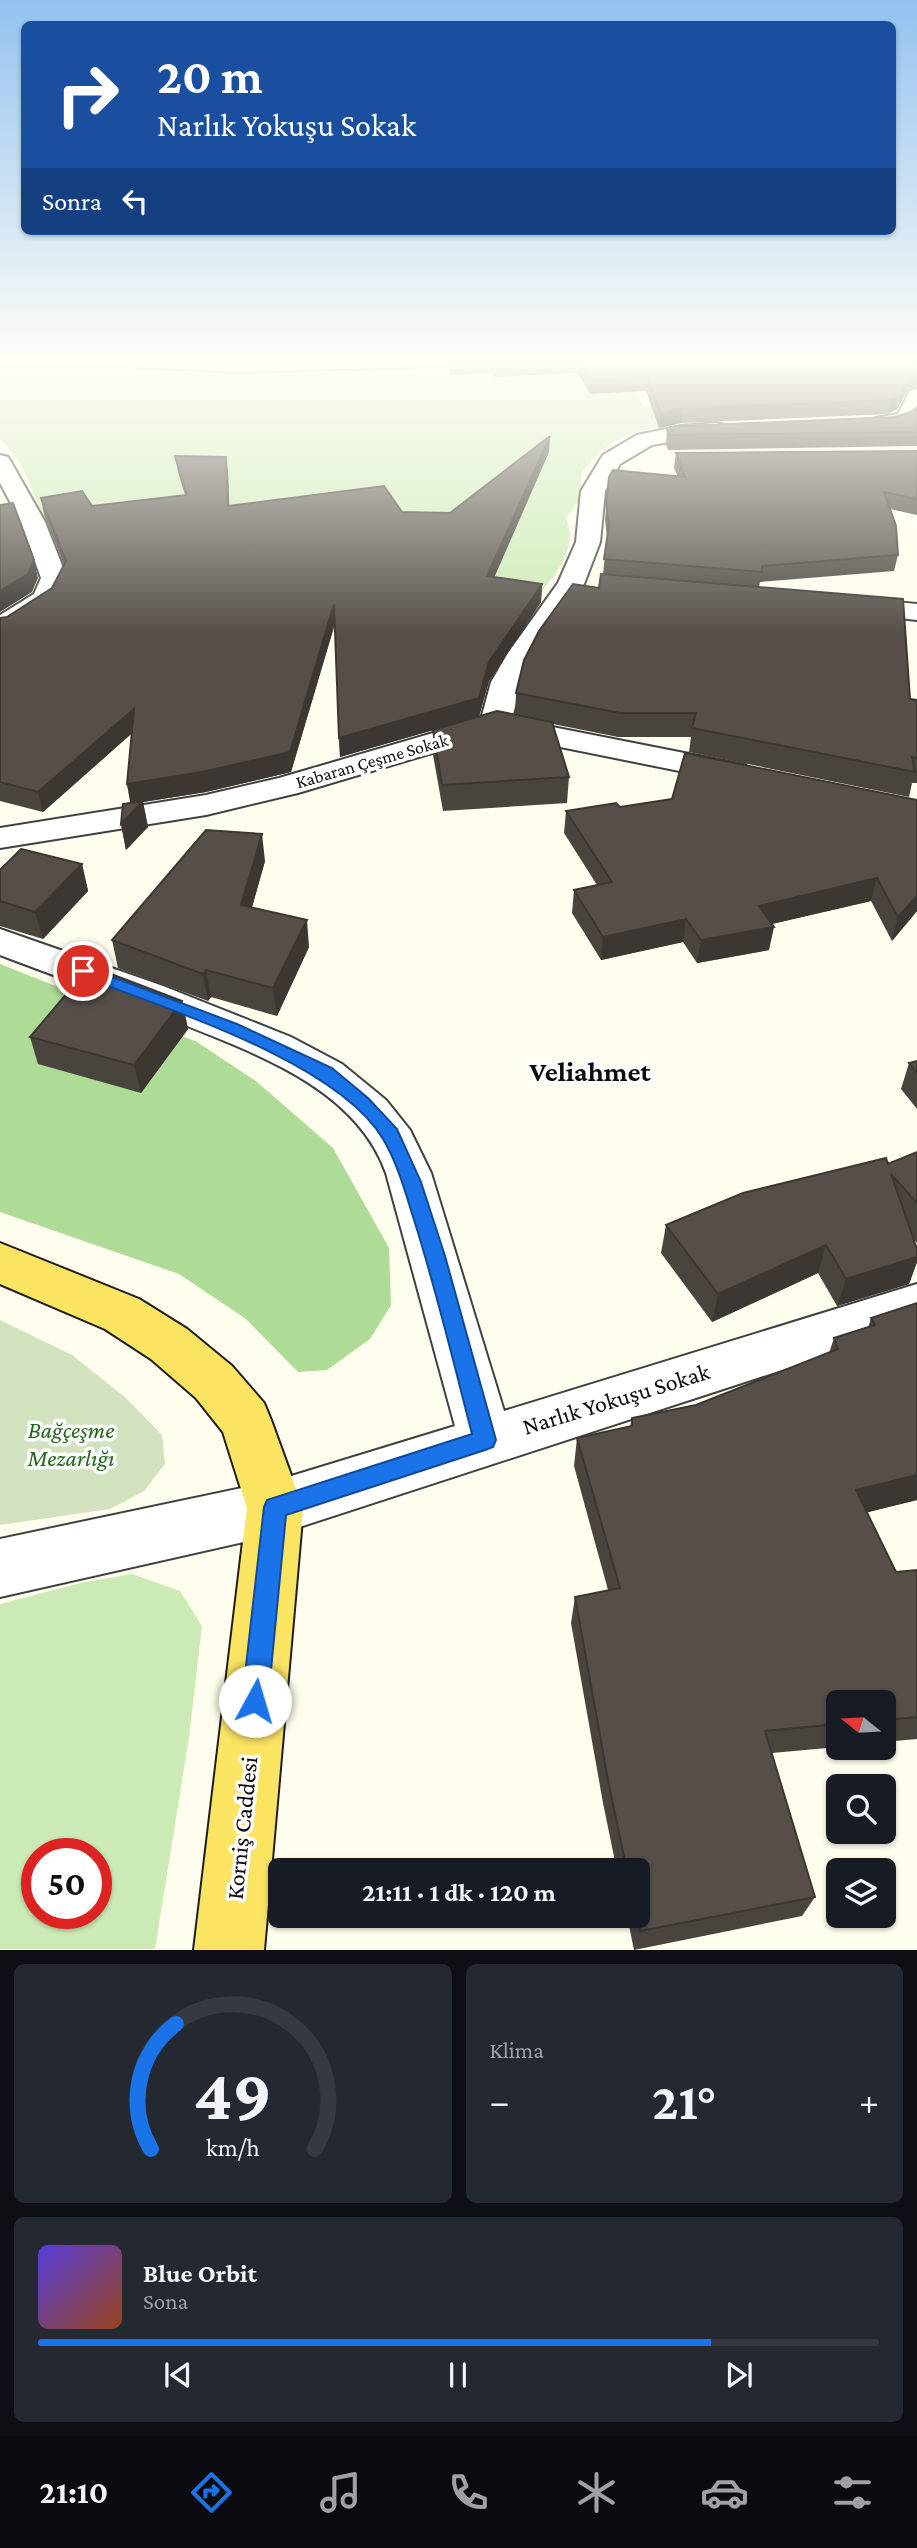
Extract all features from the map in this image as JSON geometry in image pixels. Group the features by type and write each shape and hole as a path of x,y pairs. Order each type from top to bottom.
{"main road":[{"name":"Korniş Caddesi","path":"0,1263 122,1314 169,1344 214,1382 245,1420 275,1507 229,1950"}],"street":[{"path":"622,452 611,460 593,491 584,585 539,625 506,682 495,725 764,778"},
{"path":"611,460 650,461"},
{"path":"0,462 33,522 54,578 51,590 45,598 0,627"},
{"path":"835,605 917,612"},
{"name":"Kabaran Çeşme Sokak","path":"0,838 206,805 287,786 495,725"},
{"path":"0,940 161,1000 286,1051 326,1073 362,1102 390,1134 411,1182 435,1256 485,1440"},
{"name":"Narlık Yokuşu Sokak","path":"0,1568 275,1507 917,1306"}],"green space":[{"path":"12,452 601,452 584,470 581,481 584,493 566,518 569,531 567,553 556,573 534,601 52,534"},
{"path":"0,964 197,1042 257,1082 333,1148 389,1248 391,1305 370,1339 327,1370 298,1372 246,1319 179,1274 0,1212"},
{"name":"Bağçeşme Mezarlığı","path":"0,1320 72,1355 126,1398 162,1435 165,1464 144,1491 110,1509 0,1525"},
{"path":"132,1574 180,1591 202,1626 189,1737 155,1949 0,1949 0,1604 85,1582"}],"building":[{"path":"529,452 543,452 487,576 542,584 489,662 479,698 339,738 334,604 290,752 202,772 127,784 134,709 38,792 0,782 0,618 7,617 52,588 66,561 41,498 82,491 92,506 187,495 175,456 226,457 228,506 384,486 402,512 450,513"},
{"path":"917,452 917,499 884,492 896,526 898,555 762,566 762,572 604,559 609,525 606,504 609,477 613,470 685,477 676,453"},
{"path":"13,503 34,560 28,574 0,591 0,505"},
{"path":"601,574 903,599 910,699 917,700 917,758 912,757 915,772 692,728 696,713 620,713 516,693 524,660 539,631 573,584 599,588"},
{"path":"497,711 552,722 569,777 442,785 433,730"},
{"path":"685,753 917,800 917,896 898,917 877,878 759,906 774,927 701,940 686,919 603,937 574,890 612,882 566,811 616,803 620,807 672,799"},
{"path":"143,801 121,824 123,804"},
{"path":"206,830 262,834 241,905 307,920 273,988 206,970 203,974 112,940"},
{"path":"21,849 82,864 35,912 0,901 0,870"},
{"path":"90,966 182,1001 134,1065 30,1037"},
{"path":"917,1061 917,1073 909,1063"},
{"path":"917,1152 917,1203 891,1174 917,1249 917,1257 846,1279 826,1245 718,1294 666,1225 743,1193 886,1158 888,1164"},
{"path":"917,1303 917,1475 856,1490 896,1572 917,1570 917,1717 896,1719 896,1690 826,1690 826,1725 765,1731 815,1897 640,1931 639,1928 650,1928 650,1858 624,1858 575,1597 620,1588 577,1438 632,1426 632,1418 696,1405 838,1349 834,1338 875,1325 871,1318"}],"district":[{"name":"Veliahmet","path":"590,1071"}],"route":[{"path":"83,971 286,1051 326,1073 362,1102 390,1134 411,1182 435,1256 485,1440 275,1507 255,1701"}]}
